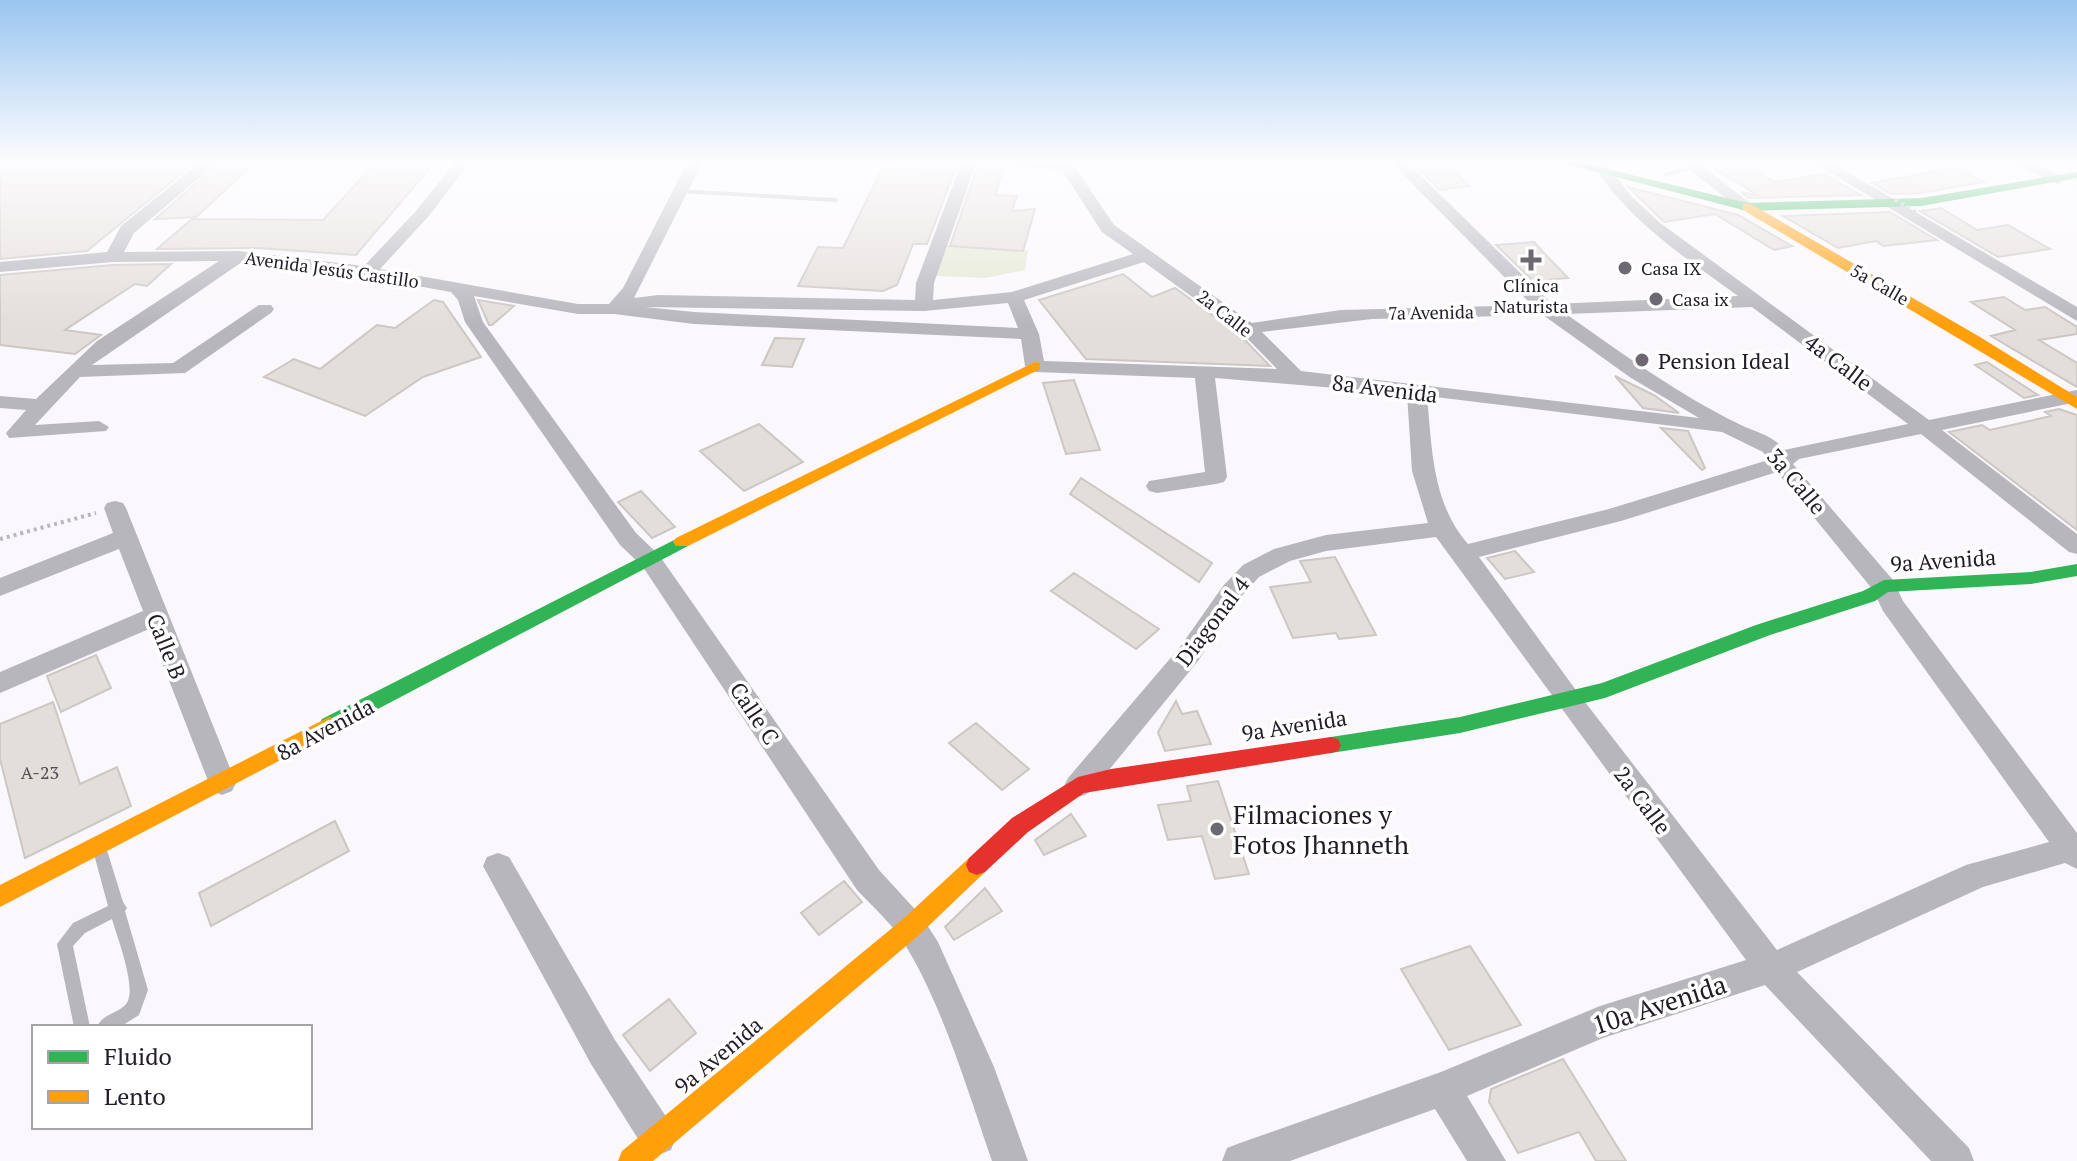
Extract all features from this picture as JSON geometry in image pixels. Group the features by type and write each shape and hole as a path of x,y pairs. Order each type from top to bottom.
{"street":[{"path":"113,257 127,230 145,215"},
{"path":"368,272 421,215"},
{"path":"614,309 631,290 669,215"},
{"path":"924,306 925,283 950,215"},
{"name":"2a Calle","path":"1099,215 1121,240 1148,255 1249,329 1296,377"},
{"name":"3a Calle","path":"1452,215 1548,310 1638,374 1732,429 1771,447 1884,586 1892,605 2075,850"},
{"name":"4a Calle","path":"1642,215 1924,426 2077,546"},
{"name":"5a Calle","path":"1761,215 2074,399"},
{"path":"1915,215 2077,315"},
{"name":"Avenida Jesús Castillo","path":"614,309 658,300 924,306 1014,297 1148,255"},
{"path":"99,427 16,433 74,371 104,345 239,256"},
{"name":"Avenida Jesús Castillo","path":"0,267 113,257 239,256 368,272 552,306 614,309 654,316 1030,334"},
{"name":"Calle C","path":"458,289 467,299 474,322 628,539 651,561 868,880 911,927 927,953 977,1067 1010,1161"},
{"path":"1014,297 1030,334 1035,366"},
{"name":"7a Avenida","path":"1249,329 1297,319 1352,314 1758,301"},
{"path":"74,371 178,369 265,309"},
{"name":"8a Avenida","path":"0,897 618,574 651,561 1035,366 1082,372 1204,372 1296,377 1732,429"},
{"path":"1157,486 1216,477 1204,372"},
{"name":"2a Calle","path":"1417,391 1423,471 1442,529 1463,553 1569,700 1771,968 1956,1161"},
{"path":"1463,553 1613,516 1781,463 1783,458 1792,454 2074,399"},
{"path":"0,402 43,406"},
{"name":"Calle B","path":"115,508 222,783"},
{"name":"Diagonal 4","path":"1078,786 1107,756 1126,727 1189,654 1251,571 1283,556 1315,547 1442,529"},
{"path":"0,587 126,537"},
{"name":"9a Avenida","path":"632,1161 911,927 1020,825 1078,786 1111,778 1460,725 1569,700 1652,674 1763,630 1869,596 1884,586 2031,578 2077,570"},
{"path":"0,683 155,616"},
{"name":"10a Avenida","path":"1240,1161 1442,1089 1600,1022 1771,968 1977,875 2075,850"},
{"path":"498,866 603,1052 658,1137"},
{"path":"1442,1089 1488,1161"}],"lane":[{"path":"99,847 119,908 140,990 133,1009 108,1025"},
{"path":"82,1025 65,944 79,928 119,908"}],"path":[{"path":"0,539 115,508"}],"green space":[{"path":"947,246 1028,250 1025,270 985,278 936,276"}],"building":[{"path":"0,215 131,215 87,251 0,259"},
{"path":"159,215 198,215 196,217 155,219"},
{"path":"327,215 390,215 356,255 258,248 157,249 192,219 323,220"},
{"path":"859,215 938,215 927,244 913,244 897,285 883,291 798,286 818,247 843,248"},
{"path":"961,215 1033,215 1023,251 950,246"},
{"path":"1657,215 1707,215 1664,222"},
{"path":"1717,215 1738,215 1792,246 1774,250"},
{"path":"1895,215 1937,240 1883,246 1876,241 1838,248 1783,216"},
{"path":"1927,215 1953,215 1977,230 2008,225 2050,249 1998,257"},
{"path":"1534,242 1568,278 1533,281 1496,245"},
{"path":"171,264 147,286 135,284 65,330 101,335 75,354 0,345 0,275 113,265"},
{"path":"1123,274 1152,297 1175,288 1240,335 1270,366 1086,359 1039,300"},
{"path":"2004,297 2025,310 2045,307 2077,327 2077,334 2039,340 2077,363 2077,387 1991,336 2015,330 1971,302"},
{"path":"434,300 443,302 481,357 423,377 365,416 264,377 294,359 320,369 377,325 395,328"},
{"path":"478,300 514,306 489,325"},
{"path":"775,338 804,339 792,367 762,365"},
{"path":"1987,362 2038,395 2024,398 1975,365"},
{"path":"1615,376 1654,395 1679,413 1643,408"},
{"path":"1074,380 1100,450 1066,454 1043,383"},
{"path":"2059,409 2077,415 2077,530 1949,432 1982,425 1990,430 2051,416 2045,412"},
{"path":"759,424 803,462 744,491 700,451"},
{"path":"1661,428 1688,431 1705,468 1702,470"},
{"path":"1081,478 1212,563 1199,582 1070,494"},
{"path":"641,491 675,527 652,538 618,502"},
{"path":"1515,551 1534,572 1505,579 1487,558"},
{"path":"1335,557 1376,635 1339,639 1336,633 1293,638 1270,587 1311,582 1300,561"},
{"path":"1074,573 1159,629 1136,649 1051,591"},
{"path":"96,655 111,688 61,712 47,676"},
{"path":"1176,701 1182,714 1197,711 1211,744 1165,751 1158,732"},
{"path":"53,702 80,784 117,767 131,806 25,858 0,759 0,724"},
{"path":"976,723 1029,769 1002,790 949,743"},
{"name":"Filmaciones y Fotos Jhanneth","path":"1218,781 1249,874 1215,879 1202,836 1168,840 1158,805 1191,801 1187,786"},
{"path":"1071,814 1086,836 1044,855 1035,840"},
{"path":"335,821 349,851 211,926 199,893"},
{"path":"844,881 862,902 819,935 801,913"},
{"path":"985,888 1002,911 954,940 945,927"},
{"path":"1470,946 1521,1025 1449,1050 1401,969"},
{"path":"669,999 696,1033 650,1071 623,1035"},
{"path":"1563,1059 1626,1161 1596,1161 1579,1132 1518,1153 1489,1102 1491,1089"}],"traffic: fast":[{"path":"329,725 682,542"},
{"path":"1331,745 1460,725 1605,690 1763,630 1869,596 1884,586 2031,578 2077,570"}],"traffic: slow":[{"path":"1761,215 1975,340 2077,404"},
{"path":"682,542 1035,366"},
{"path":"0,897 329,725"},
{"path":"632,1161 911,927 977,865"}],"traffic: jam":[{"path":"977,865 1020,825 1078,786 1111,778 1331,745"}],"place":[{"name":"Clínica Naturista","path":"1531,260"},
{"name":"Casa IX","path":"1625,268"},
{"name":"Casa ix","path":"1656,299"},
{"name":"Pension Ideal","path":"1642,360"},
{"name":"Filmaciones y Fotos Jhanneth","path":"1217,829"}]}
